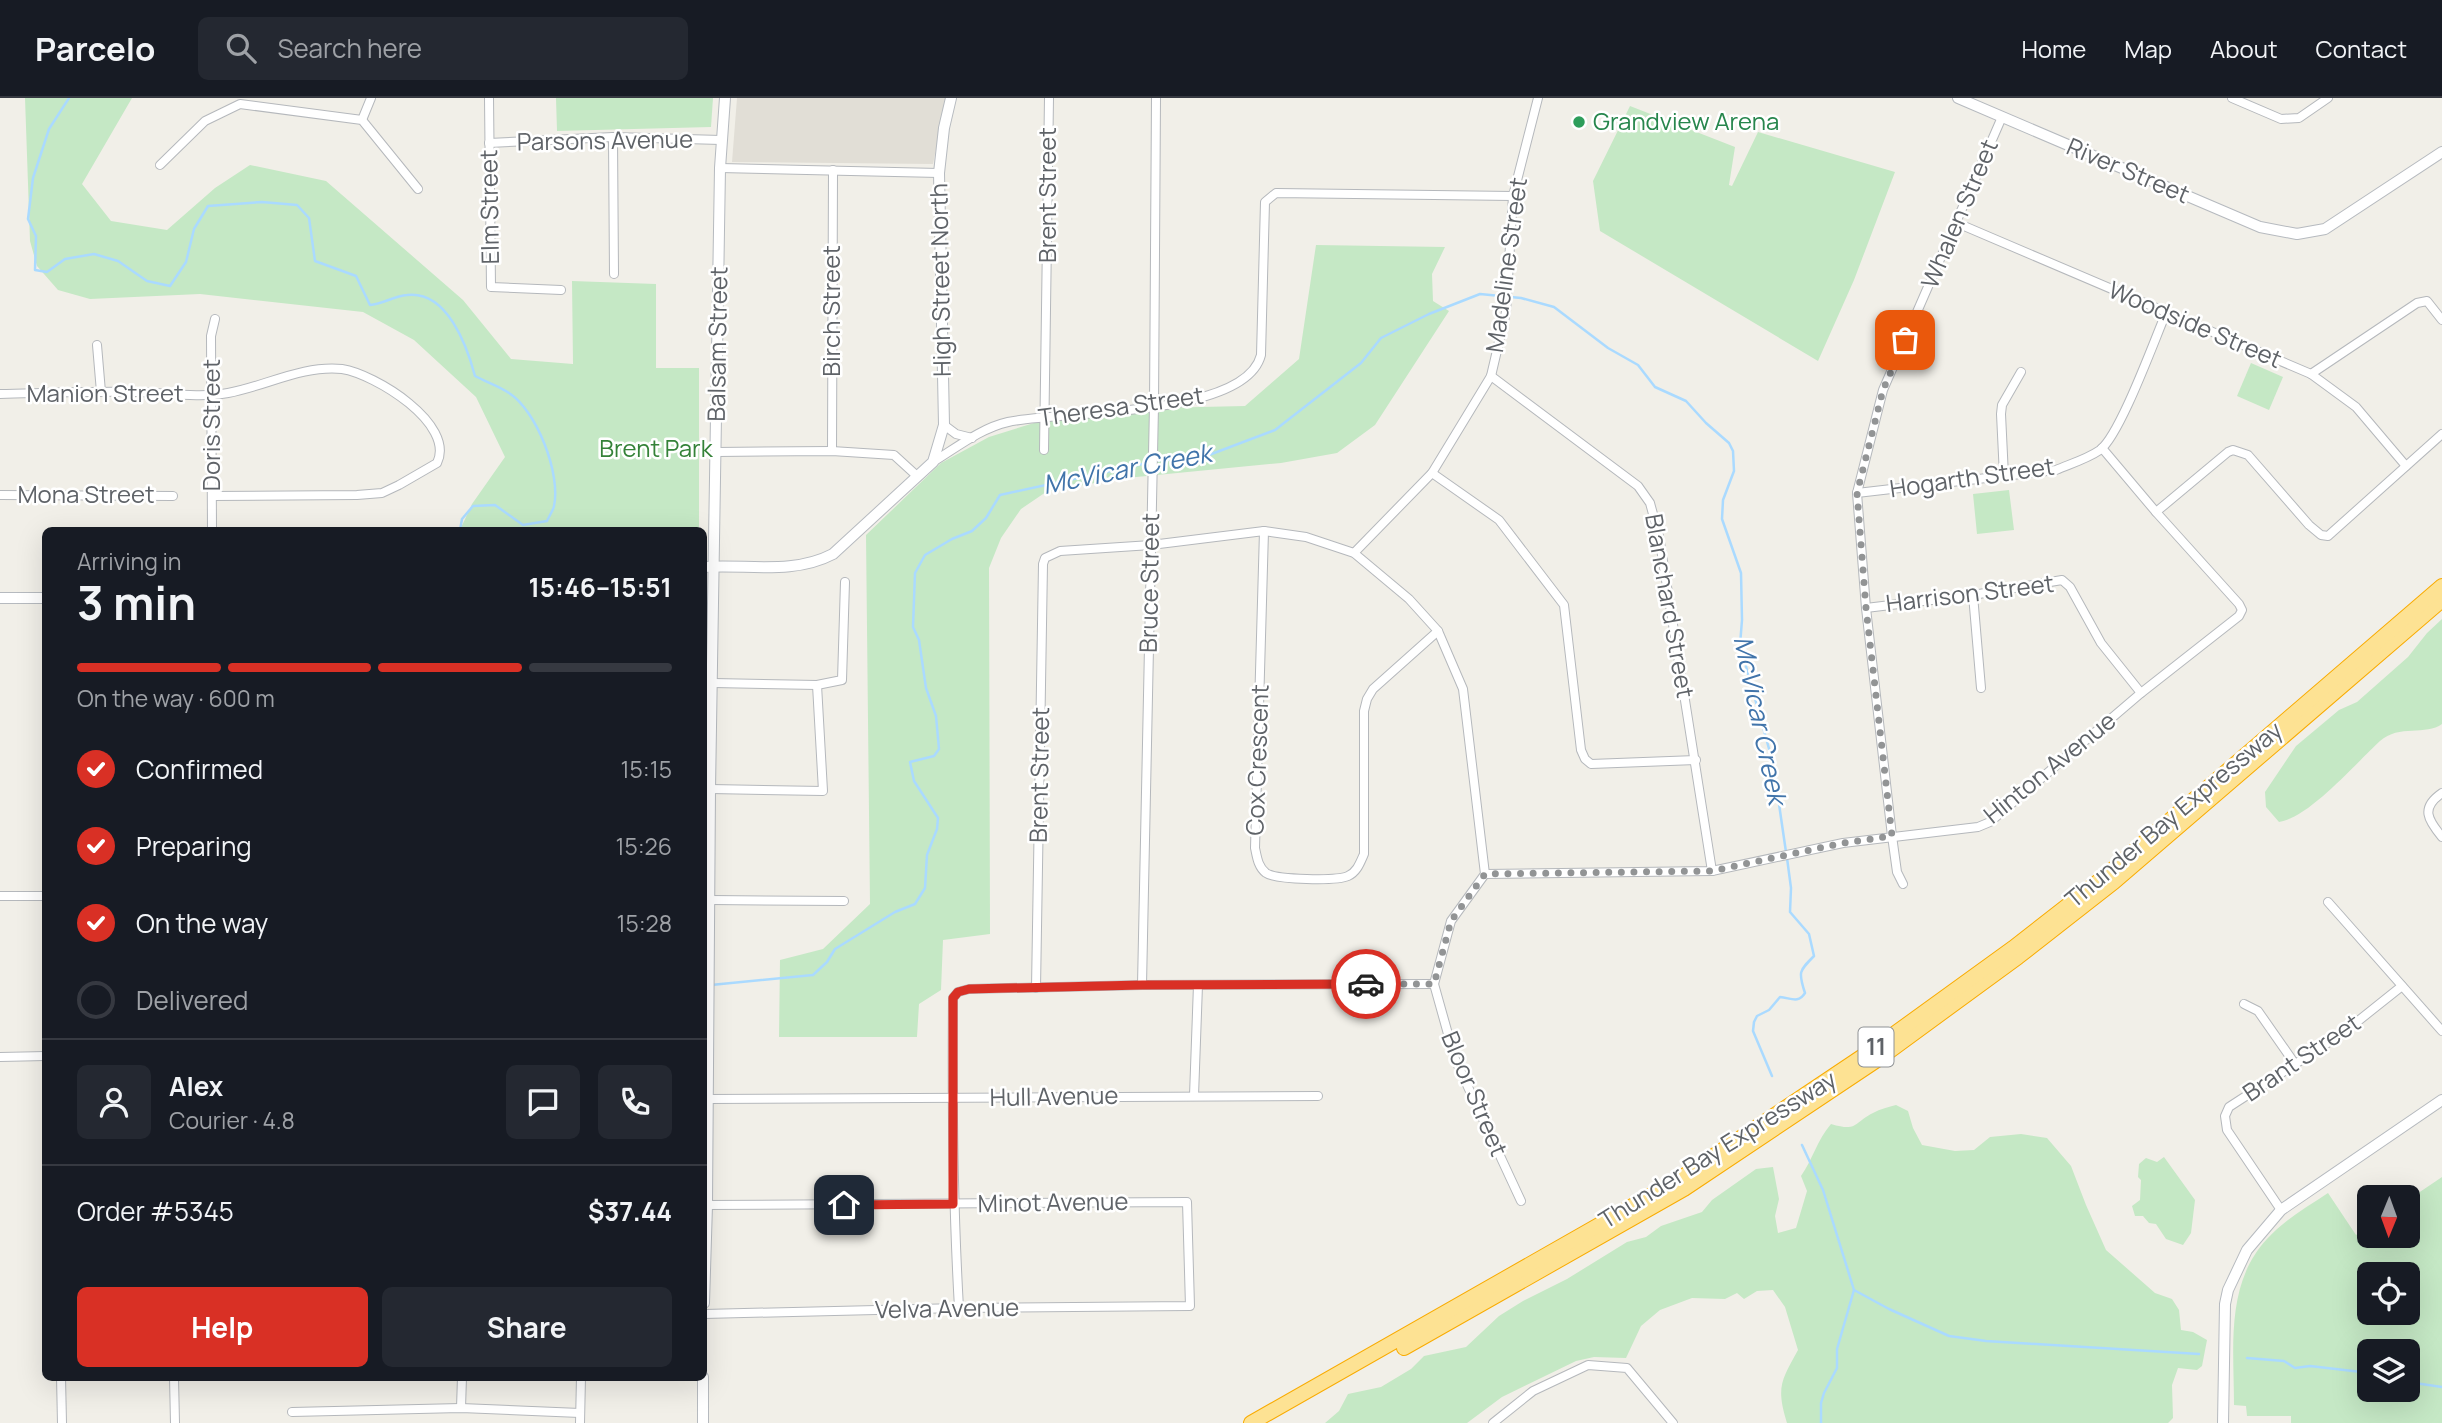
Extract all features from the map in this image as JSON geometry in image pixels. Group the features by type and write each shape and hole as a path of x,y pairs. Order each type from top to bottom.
{"highway":[{"name":"Thunder Bay Expressway","path":"1251,1423 1678,1180 1872,1050 2013,948 2104,877 2442,586"},
{"name":"Thunder Bay Expressway","path":"1268,1423 1684,1189 1880,1058 2114,883 2442,600"}],"main road":[{"name":"Balsam Street","path":"707,1099 713,682 709,566 716,452 720,168 725,98"},
{"name":"High Street North","path":"933,462 944,425 939,173 944,128 951,98"},
{"name":"River Street","path":"1958,98 2260,227 2280,233 2315,232 2335,224 2442,152"},
{"name":"Theresa Street","path":"709,566 799,566 818,562 833,554 933,462"},
{"path":"0,598 42,598"},
{"path":"2223,1423 2225,1304 2228,1290 2247,1250 2281,1210 2442,1100"},
{"path":"703,1381 703,1423"}],"street":[{"path":"362,120 371,98"},
{"name":"Elm Street","path":"489,98 491,287 561,290"},
{"name":"Brent Street","path":"1044,450 1049,98"},
{"name":"Bruce Street","path":"1142,985 1154,406 1156,98"},
{"name":"Madeline Street","path":"1354,553 1432,473 1491,376 1506,312 1513,195 1538,98"},
{"path":"2232,98 2281,120 2299,118 2328,98"},
{"path":"160,164 205,121 239,101 362,120 418,189"},
{"name":"Whalen Street","path":"1903,884 1897,873 1892,836 1866,608 1857,493 1883,390 2002,117"},
{"path":"612,137 614,274"},
{"name":"Parsons Avenue","path":"489,143 612,137 722,140"},
{"name":"Parsons Avenue","path":"720,168 939,173"},
{"name":"Birch Street","path":"832,451 833,170"},
{"name":"Theresa Street","path":"933,462 972,438 1007,422 1199,399 1228,390 1256,368 1259,362 1265,202 1269,196 1276,193 1513,195"},
{"name":"Woodside Street","path":"1957,223 2311,374 2356,407 2406,466"},
{"path":"2311,374 2417,303 2427,301 2442,320"},
{"name":"Hogarth Street","path":"1857,493 2056,470 2102,448 2118,425 2166,313"},
{"name":"Doris Street","path":"212,527 211,336 215,319"},
{"path":"97,345 101,392"},
{"name":"Manion Street","path":"0,394 228,393 305,371 343,369 387,386 430,424 441,445 438,463 382,493 212,496"},
{"path":"2004,476 2001,414 2021,372"},
{"name":"Blanchard Street","path":"1491,376 1638,486 1650,503 1659,536 1712,871"},
{"path":"944,425 956,434 972,438"},
{"path":"2156,512 2233,450 2249,455 2309,525 2321,535 2328,536 2442,434"},
{"name":"Hinton Avenue","path":"1485,874 1712,871 1843,843 1984,825 2141,693 2239,616 2242,610 2102,448"},
{"path":"716,452 832,451 894,455 917,476"},
{"path":"1432,473 1499,520 1564,606 1581,750 1585,760 1591,764 1696,760"},
{"name":"Mona Street","path":"0,495 173,496"},
{"path":"960,1308 953,1204 952,1099 954,996 958,992 969,989 1142,985 1434,984 1451,921 1485,874 1462,689 1438,631 1409,599 1354,553 1306,537 1264,531 1151,545"},
{"name":"Cox Crescent","path":"1264,531 1255,848 1258,863 1267,874 1340,879 1357,869 1364,854 1364,711 1367,699 1373,689 1438,631"},
{"name":"Brent Street","path":"1036,988 1045,558 1060,551 1151,545"},
{"name":"Harrison Street","path":"1866,608 1973,595 2057,580 2066,581 2101,643 2141,693"},
{"path":"713,682 817,685 842,680 845,582"},
{"path":"1973,595 1981,688"},
{"path":"710,789 823,790 817,685"},
{"path":"2442,793 2432,799 2428,810 2431,824 2442,837"},
{"path":"0,896 42,896"},
{"path":"708,908 844,901"},
{"path":"2328,902 2442,1031"},
{"name":"Bloor Street","path":"1434,984 1455,1059 1521,1201"},
{"path":"1194,1096 1198,985"},
{"name":"Brant Street","path":"2281,1210 2227,1130 2225,1116 2229,1107 2343,1033 2402,986"},
{"path":"2244,1004 2258,1011 2295,1064"},
{"path":"0,1057 42,1056"},
{"name":"Hull Avenue","path":"707,1099 1318,1096"},
{"name":"Minot Avenue","path":"707,1205 1187,1202 1190,1306"},
{"name":"Velva Avenue","path":"707,1314 1190,1306"},
{"path":"1493,1423 1533,1391 1588,1365 1627,1368 1673,1423"},
{"path":"61,1381 62,1423"},
{"path":"174,1381 175,1423"},
{"path":"461,1408 462,1381"},
{"path":"580,1423 581,1381"},
{"path":"292,1412 461,1408 580,1413"}],"shaded area":[{"path":"737,98 946,98 933,164 732,162"}],"green space":[{"name":"Brent Park","path":"25,98 132,98 82,184 111,221 167,230 215,188 250,165 326,181 463,300 511,359 573,364 572,281 656,284 656,368 699,368 699,527 461,527 472,504 505,457 476,397 414,340 363,312 200,294 90,299 58,290 37,266 30,241"},
{"path":"556,98 713,98 711,127 557,131"},
{"path":"1630,106 1735,147 1729,185 1732,186 1758,132 1895,172 1854,280 1818,361 1600,231 1593,181"},
{"path":"1316,245 1445,247 1432,274 1433,301 1449,311 1375,425 1337,453 1281,463 1116,479 1046,492 1021,509 1001,538 989,568 990,934 943,940 941,990 919,1004 917,1037 779,1037 780,960 823,949 870,904 866,535 941,463 989,437 1047,419 1155,408 1245,406 1299,359"},
{"path":"2251,363 2283,377 2269,410 2237,396"},
{"path":"2009,490 2014,530 1977,534 1973,494"},
{"path":"2442,619 2442,724 2387,736 2318,800 2304,811 2279,822 2266,807 2265,792 2296,746 2339,710 2357,702 2408,657"},
{"path":"1896,1105 1908,1111 1922,1145 1955,1151 1974,1150 1990,1137 2021,1134 2047,1138 2071,1166 2106,1250 2155,1293 2172,1299 2179,1310 2181,1330 2193,1332 2207,1340 2202,1366 2197,1370 2178,1368 2172,1385 2173,1418 2168,1423 1787,1423 1782,1385 1798,1350 1785,1307 1773,1290 1757,1291 1744,1299 1737,1293 1725,1299 1692,1298 1660,1310 1641,1326 1626,1358 1594,1357 1576,1361 1502,1397 1467,1423 1325,1423 1339,1411 1348,1394 1381,1387 1411,1369 1424,1356 1466,1347 1499,1316 1523,1301 1567,1279 1627,1242 1646,1237 1661,1226 1702,1212 1712,1200 1756,1169 1773,1167 1779,1199 1775,1216 1778,1233 1796,1228 1807,1191 1801,1176 1831,1124 1851,1127 1876,1112"},
{"path":"2164,1157 2195,1200 2191,1233 2183,1245 2166,1239 2156,1224 2149,1223 2143,1216 2135,1216 2132,1206 2140,1200 2139,1164 2146,1158 2157,1162"},
{"path":"2442,1177 2442,1423 2291,1423 2291,1416 2247,1416 2246,1406 2234,1405 2233,1339 2238,1296 2254,1257 2281,1226 2328,1193 2356,1235 2357,1248 2420,1248 2420,1192"}],"waterway":[{"name":"McVicar Creek","path":"69,98 49,129 33,178 28,219 36,236 35,270 47,272 65,259 94,254 118,261 147,281 170,286 186,262 194,229 208,206 262,202 297,205 309,218 315,261 356,276 370,305 407,295 421,296 433,301 453,322 461,336 475,376 509,393 529,414 537,428 545,444 554,477 554,506 547,521 523,525 495,505 473,506 462,519 461,527"},
{"name":"McVicar Creek","path":"711,985 813,975 827,962 835,949 895,912 915,904 925,888 927,855 937,829 938,818 914,781 910,762 934,756 939,749 936,716 926,688 919,640 913,627 915,573 925,555 972,531 986,518 1000,495 1161,460 1201,458 1275,430 1361,363 1381,338 1429,314 1480,294 1521,298 1554,307 1608,348 1638,365 1655,387 1686,401 1729,443 1733,451 1734,471 1723,500 1722,519 1741,573 1740,645 1773,763 1786,852"},
{"name":"McVicar Creek","path":"1772,1076 1753,1031 1754,1022 1757,1016 1769,1010 1780,997 1794,1000 1805,993 1801,972 1814,956 1809,934 1790,912 1791,888 1787,858"},
{"name":"McVicar Creek","path":"1802,1145 1823,1190 1854,1290 1837,1349 1837,1368 1821,1403 1821,1423"},
{"path":"1854,1290 1949,1336 1986,1341 2199,1354"},
{"path":"2247,1358 2284,1361 2295,1368 2310,1366 2357,1371"},
{"path":"2420,1384 2442,1387"}],"way so far":[{"path":"1366,984 1434,984 1451,921 1485,874 1712,871 1843,843 1892,836 1866,608 1857,493 1883,390 1905,340"}],"place":[{"name":"Grandview Arena","path":"1579,122"}],"route":[{"path":"844,1205 953,1204 953,998 958,992 969,989 1142,985 1366,984"}]}
